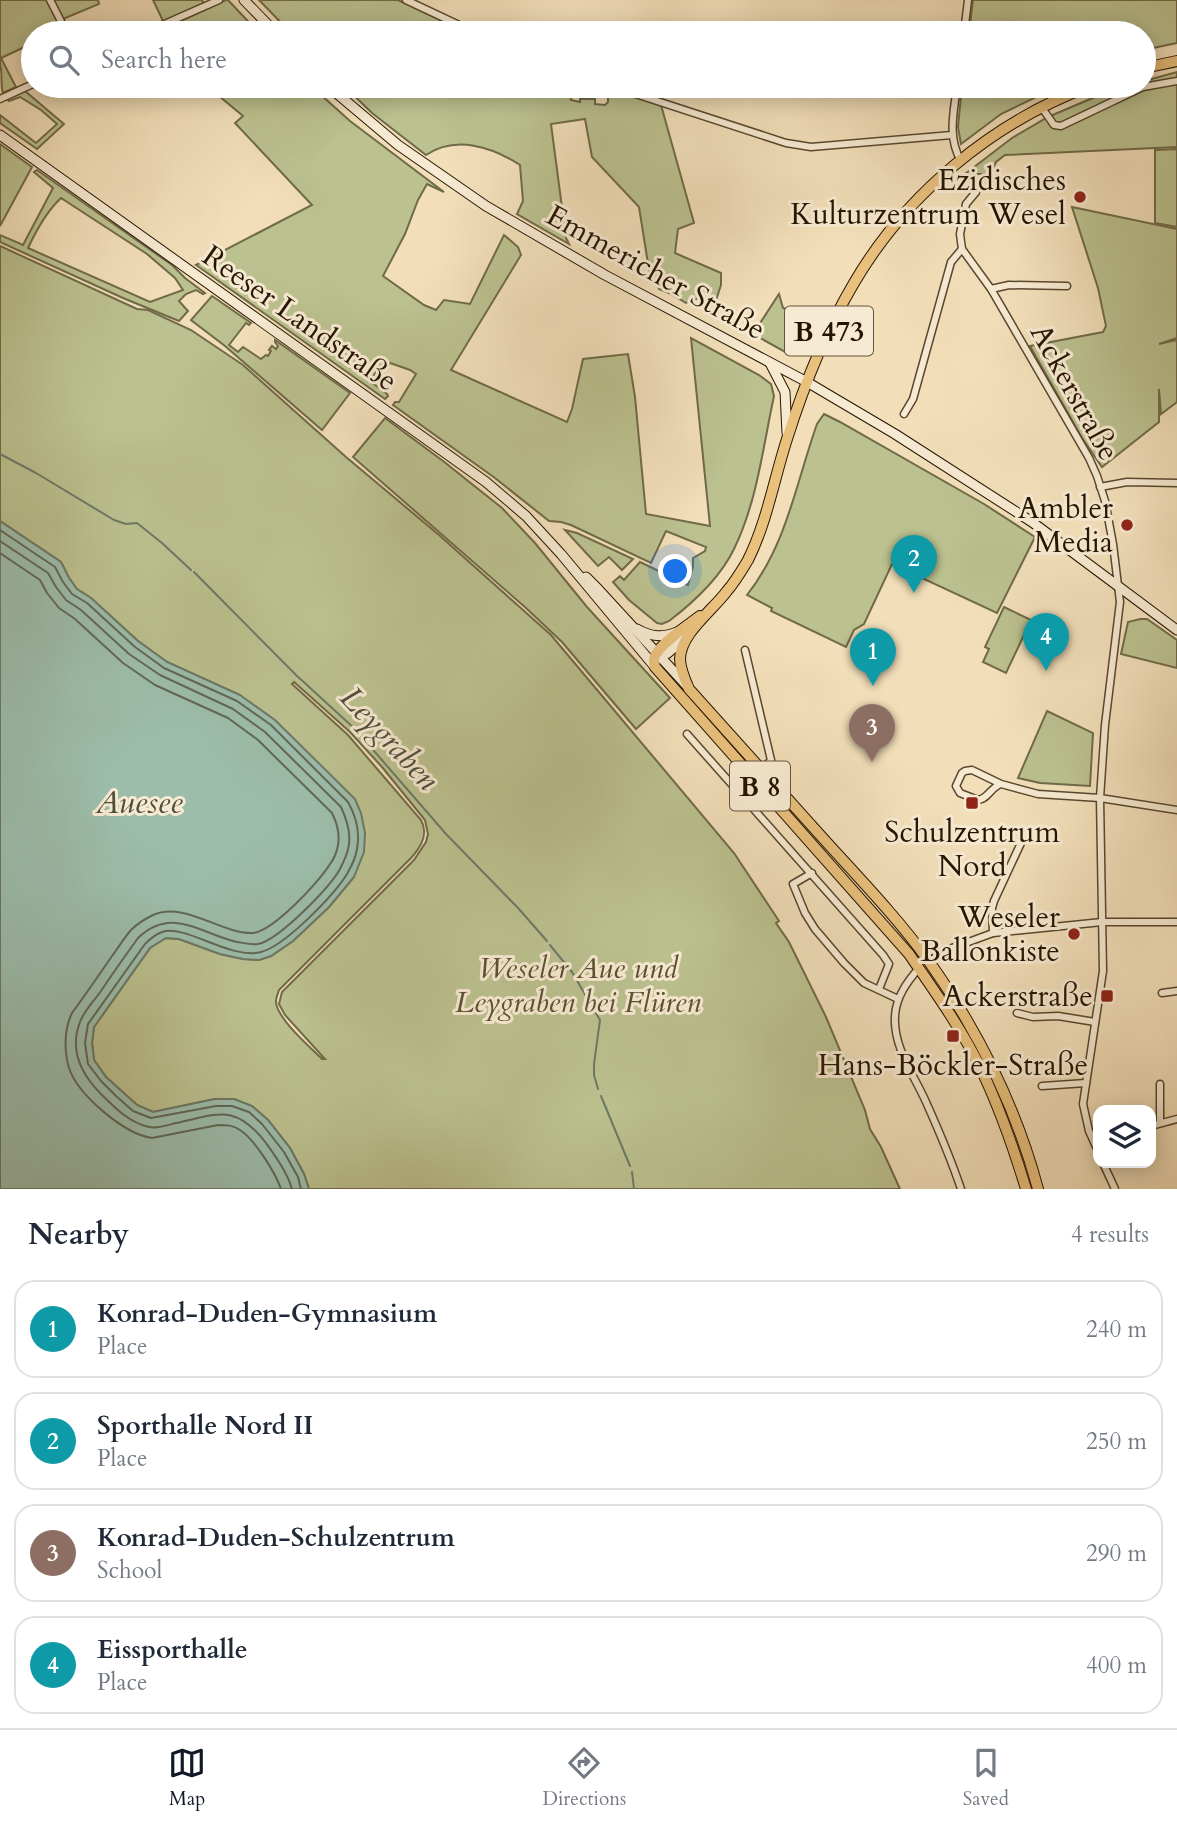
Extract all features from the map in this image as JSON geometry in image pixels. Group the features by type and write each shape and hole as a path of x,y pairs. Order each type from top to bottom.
{"main road":[{"path":"244,0 264,21"},
{"path":"1156,65 1177,61"},
{"name":"Emmericher Straße","path":"342,98 398,145 486,206 605,275 807,382 895,434 1012,509 1177,630"},
{"name":"B 473","path":"807,382 836,316 855,281 877,248 915,204 937,181 994,136 1064,98"},
{"name":"Reeser Landstraße","path":"0,135 486,482 526,516 654,659 909,954 945,1006 978,1063 1005,1125 1026,1189"},
{"path":"769,362 785,392 787,438"},
{"path":"654,659 729,589 747,561 761,530 787,438 807,382"},
{"name":"Reeser Landstraße","path":"561,554 632,626 654,659 689,689 929,961 986,1055 1014,1117 1038,1189"},
{"path":"632,626 657,637 682,634"},
{"name":"B 8","path":"682,634 680,661 689,689"},
{"path":"919,968 929,961"}],"street":[{"path":"50,0 60,21"},
{"path":"171,21 219,0"},
{"path":"407,0 451,21"},
{"path":"965,21 968,0"},
{"path":"1156,85 1177,81"},
{"path":"0,99 21,89"},
{"path":"648,98 786,143 811,147 952,135"},
{"path":"956,98 952,135 961,161"},
{"path":"1042,108 1054,125 1062,126 1120,98"},
{"path":"904,414 913,399 951,262 962,249 960,234 966,204 975,192"},
{"name":"Ackerstraße","path":"962,249 991,289 1089,458 1097,475 1113,544 1120,602 1105,725 1100,798 1103,971 1083,1104 1093,1139"},
{"name":"Ackerstraße","path":"991,289 1009,285 1068,286"},
{"path":"1100,487 1127,482 1177,483"},
{"path":"745,650 771,760 762,770"},
{"path":"687,734 812,873 889,964 879,989"},
{"path":"1001,784 978,800 960,793 956,786 962,774 972,770 1001,784 1038,794 1100,798 1177,810"},
{"path":"993,933 994,901 1021,844"},
{"path":"812,873 793,884 815,929 859,979 898,999"},
{"path":"929,961 952,948 993,933 1102,922 1177,922"},
{"path":"919,968 898,999 895,1030 900,1048 940,1134 961,1189"},
{"path":"1162,993 1177,991"},
{"path":"1017,1013 1033,1017 1058,1016 1095,1022"},
{"path":"1042,1086 1086,1083"},
{"path":"1160,1084 1160,1123"},
{"path":"1156,1124 1177,1119"},
{"path":"1105,1168 1115,1189"}],"green space":[{"path":"0,0 47,0 57,21 21,21 21,49 1,58 16,87 3,93 0,64"},
{"path":"53,0 98,0 99,4 63,19"},
{"path":"153,0 202,0 204,4 168,21 163,21"},
{"path":"228,0 248,21 181,21"},
{"path":"259,0 398,0 443,21 279,21"},
{"path":"973,0 1177,0 1177,43 1156,47 1156,21 970,21"},
{"path":"1177,72 1177,147 1005,155 996,162 991,174 965,174 1012,138 1048,117 1093,98 1156,98 1156,78"},
{"path":"21,93 21,98 9,101 7,99"},
{"path":"22,98 33,98 64,124 37,149 0,123 0,115 36,143 57,124"},
{"path":"221,98 324,98 350,121 444,192 427,184 383,276 424,305 436,310 444,300 470,304 504,235 518,247 521,255 451,370 567,422 583,359 628,354 635,397 646,514 710,526 691,338 771,384 774,396 758,474 742,531 728,560 697,598 662,624 657,623 629,600 613,582 620,576 624,580 640,562 688,585 693,558 705,551 706,547 666,531 651,563 571,525 549,521 495,478 393,405 399,402 416,374 390,363 386,369 380,367 370,381 387,394 385,399 196,265 312,205 235,123 243,116"},
{"path":"356,98 571,98 580,102 580,99 595,99 595,104 605,105 608,98 639,98 661,105 694,223 678,229 675,253 721,273 721,285 716,300 701,297 686,303 659,289 650,276 639,207 592,157 585,119 551,124 569,244 517,214 523,201 520,165 498,153 474,146 449,146 426,155"},
{"path":"961,98 1034,98 1001,114 961,144 958,127"},
{"path":"0,144 32,167 0,226"},
{"path":"1177,149 1177,227 1155,223 1155,150"},
{"path":"37,170 172,265 205,293 196,290 179,301 188,311 179,321 0,242 0,235 23,245 53,188 34,172","holes":["61,198 147,254 175,278 183,290 150,302 28,248 42,222"]},
{"path":"1072,207 1177,229 1177,338 1159,344 1177,340 1177,402 1161,414 1159,389 1159,422 1102,467 1082,438 1030,346 1103,332 1106,326 1098,288"},
{"name":"Weseler Aue und Leygraben bei Flüren","path":"0,246 137,309 148,310 191,330 243,365 551,635 734,853 779,921 776,923 789,942 826,1017 865,1110 870,1129 900,1189 309,1189 290,1148 268,1120 252,1106 234,1099 215,1099 153,1112 137,1105 106,1077 94,1060 92,1043 94,1027 150,948 166,938 179,939 243,959 259,960 271,956 293,941 329,907 354,877 240,695 167,662 138,641 91,598 77,589 61,562 0,521","holes":["294,682 350,732 425,820 428,834 414,860 282,992 279,1004 285,1015 325,1059 322,1059 295,1032 277,1008 279,990 411,858 421,845 424,835 421,820 348,735 292,684"]},
{"path":"779,294 783,308 812,318 800,343 789,354 753,334"},
{"path":"212,296 251,323 246,323 229,345 238,352 243,347 261,359 268,356 272,346 276,349 278,346 275,340 350,393 322,430 191,320"},
{"path":"824,414 984,504 1035,537 997,613 892,564 864,624 854,630 846,647 771,611 772,608 747,595 761,575 781,534 817,424"},
{"path":"385,418 502,508 670,698 636,729 562,642 353,457"},
{"path":"565,530 633,559 622,570 609,557 598,566"},
{"path":"1004,607 1031,620 1006,673 983,662 989,649 985,647"},
{"path":"1147,619 1177,640 1177,668 1121,654 1128,622"},
{"path":"1047,711 1093,733 1090,786 1040,783 1018,778"}],"water":[{"name":"Auesee","path":"0,521 61,562 77,589 167,662 240,695 275,720 355,799 365,833 364,852 354,877 329,907 293,941 271,956 259,960 220,954 179,939 166,938 150,948 94,1027 92,1043 94,1060 106,1077 137,1105 153,1112 215,1099 234,1099 252,1106 268,1120 290,1148 309,1189 0,1189"}],"waterway":[{"name":"Leygraben","path":"0,454 114,520 126,524 137,523 191,570"},
{"name":"Leygraben","path":"194,572 296,675 355,729 446,834 547,941"},
{"name":"Leygraben","path":"550,945 572,972 600,1020 594,1064 598,1089"},
{"name":"Leygraben","path":"601,1096 630,1166"},
{"name":"Leygraben","path":"632,1172 634,1189"}],"place":[{"name":"Ezidisches Kulturzentrum Wesel","path":"1080,197"},
{"name":"Ambler Media","path":"1127,525"},
{"name":"Sporthalle Nord II","path":"914,593"},
{"name":"Eissporthalle","path":"1046,671"},
{"name":"Konrad-Duden-Gymnasium","path":"873,686"},
{"name":"Konrad-Duden-Schulzentrum","path":"872,762"},
{"name":"Schulzentrum Nord","path":"972,803"},
{"name":"Weseler Ballonkiste","path":"1074,934"},
{"name":"Ackerstraße","path":"1107,996"},
{"name":"Hans-Böckler-Straße","path":"953,1036"}]}
